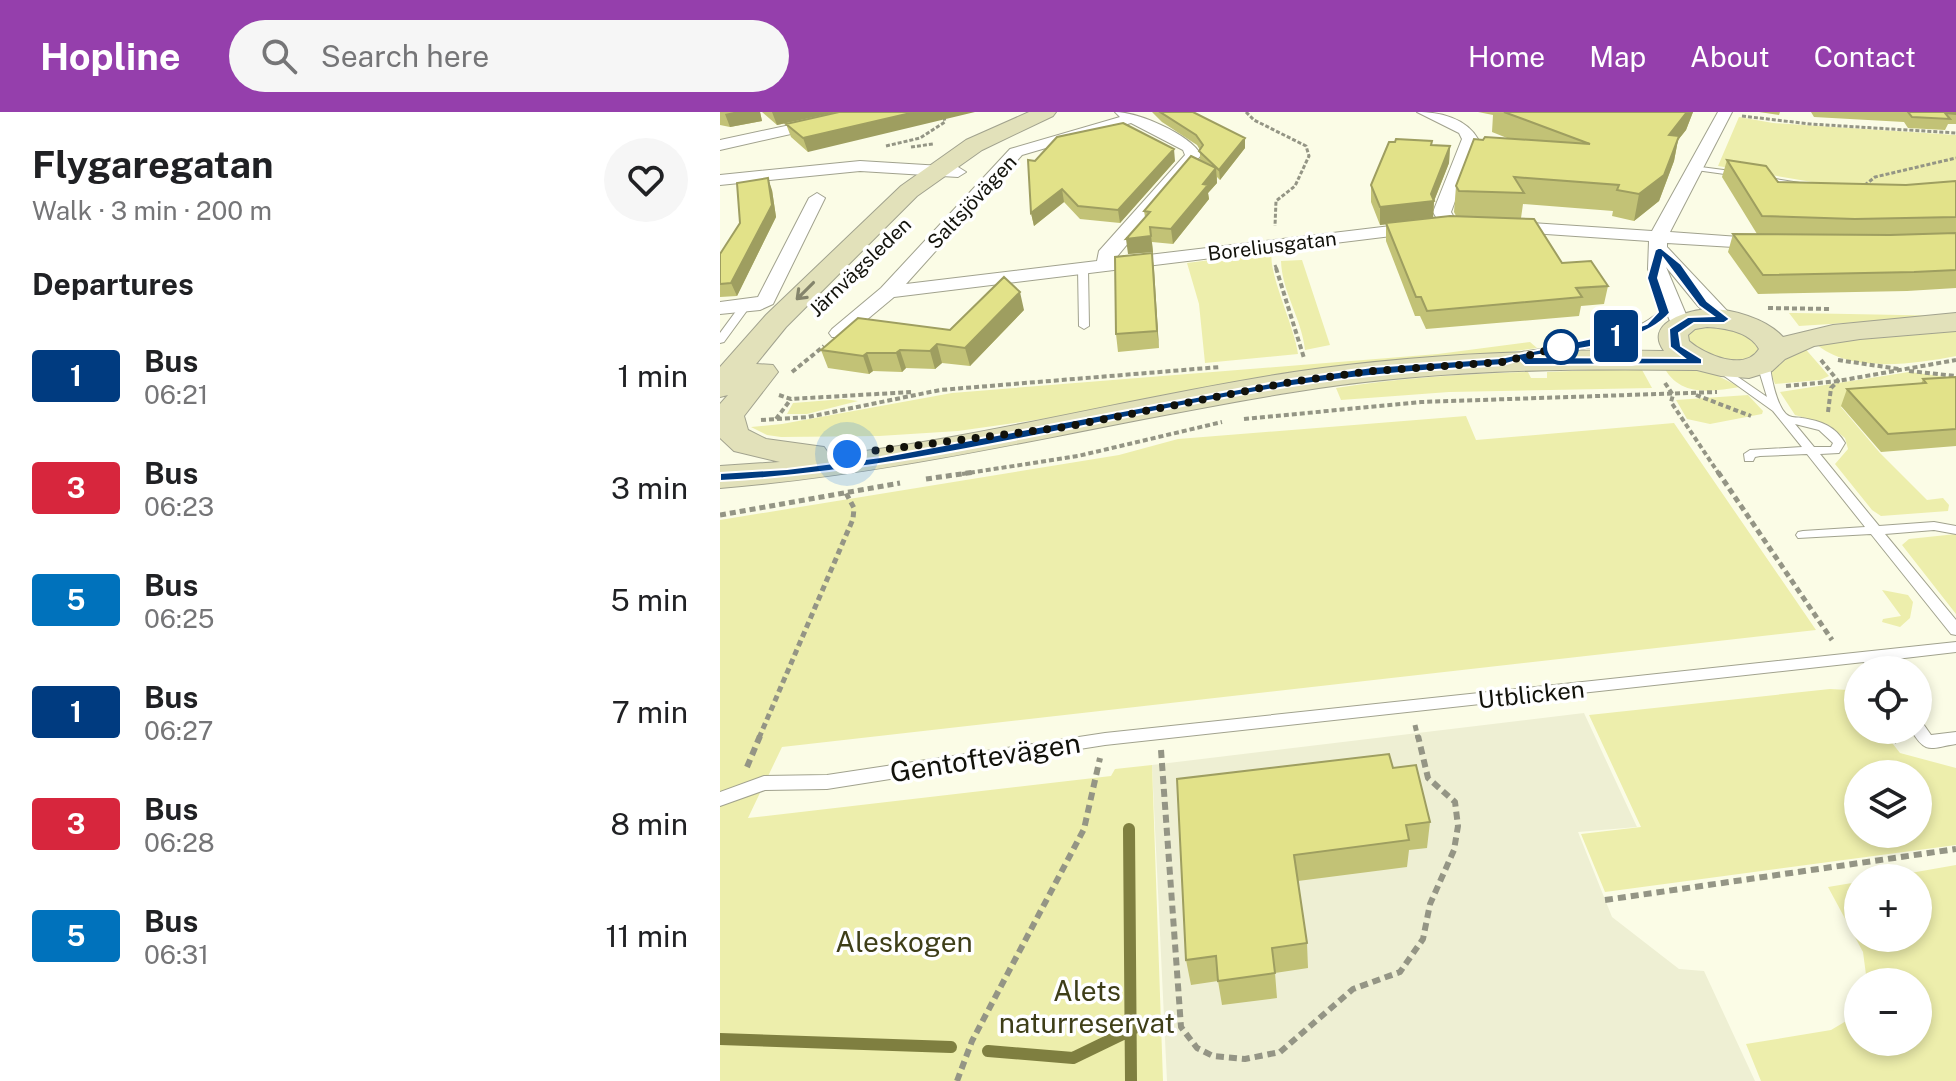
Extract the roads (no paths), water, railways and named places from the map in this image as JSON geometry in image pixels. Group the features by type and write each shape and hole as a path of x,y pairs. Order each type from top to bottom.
{"main road":[{"name":"Järnvägsleden","path":"729,412 804,322 946,171 974,145 1046,112"},
{"path":"1742,317 1766,336 1772,345 1769,368"},
{"path":"1547,360 1631,348 1699,319 1742,317 1785,330 1869,330"},
{"path":"720,477 787,473 881,461 1291,382 1372,371 1547,360 1769,368 1797,342 1869,330 1956,322"},
{"path":"1676,328 1676,347 1706,364"},
{"path":"729,412 732,436 750,445 824,456"},
{"path":"720,458 824,456 1065,427"}],"street":[{"path":"720,145 871,112"},
{"path":"1432,115 1460,112"},
{"path":"1676,328 1675,304 1658,251 1696,168 1730,113"},
{"path":"1106,266 1106,255 1193,155 1189,147 1127,115"},
{"name":"Saltsjövägen","path":"839,333 888,292 1016,152 1127,115"},
{"path":"1432,115 1465,130 1470,139 1442,212 1449,225"},
{"path":"720,180 860,166 946,171"},
{"path":"720,308 753,304 772,292 817,198"},
{"name":"Boreliusgatan","path":"888,292 1449,225 1603,231 1658,251 1787,245"},
{"path":"1658,251 1677,266 1703,303 1742,317"}],"lane":[{"path":"1696,168 1857,193"},
{"path":"1503,362 1651,326 1664,313 1653,278 1658,251"},
{"path":"1083,269 1084,326"},
{"path":"720,340 753,304"},
{"path":"1706,364 1753,389 1781,414 1956,630"},
{"path":"1769,368 1781,414"},
{"path":"1749,458 1750,454 1790,449 1812,452 1835,450 1839,443 1835,434 1781,414"},
{"path":"1803,535 1934,526 1956,530"},
{"name":"Utblicken","path":"1909,656 1956,647"},
{"name":"Utblicken","path":"1105,739 1844,659"},
{"path":"1932,741 1956,738"},
{"name":"Gentoftevägen","path":"728,796 764,783 827,782 1105,739"}],"waterway":[{"path":"1129,829 1131,1030"},
{"path":"988,1051 1073,1058 1131,1030"},
{"path":"1131,1030 1131,1081"},
{"path":"720,1039 951,1047"}],"park label":[{"name":"Aleskogen","path":"904,941"},
{"name":"Alets naturreservat","path":"1087,1006"}]}
